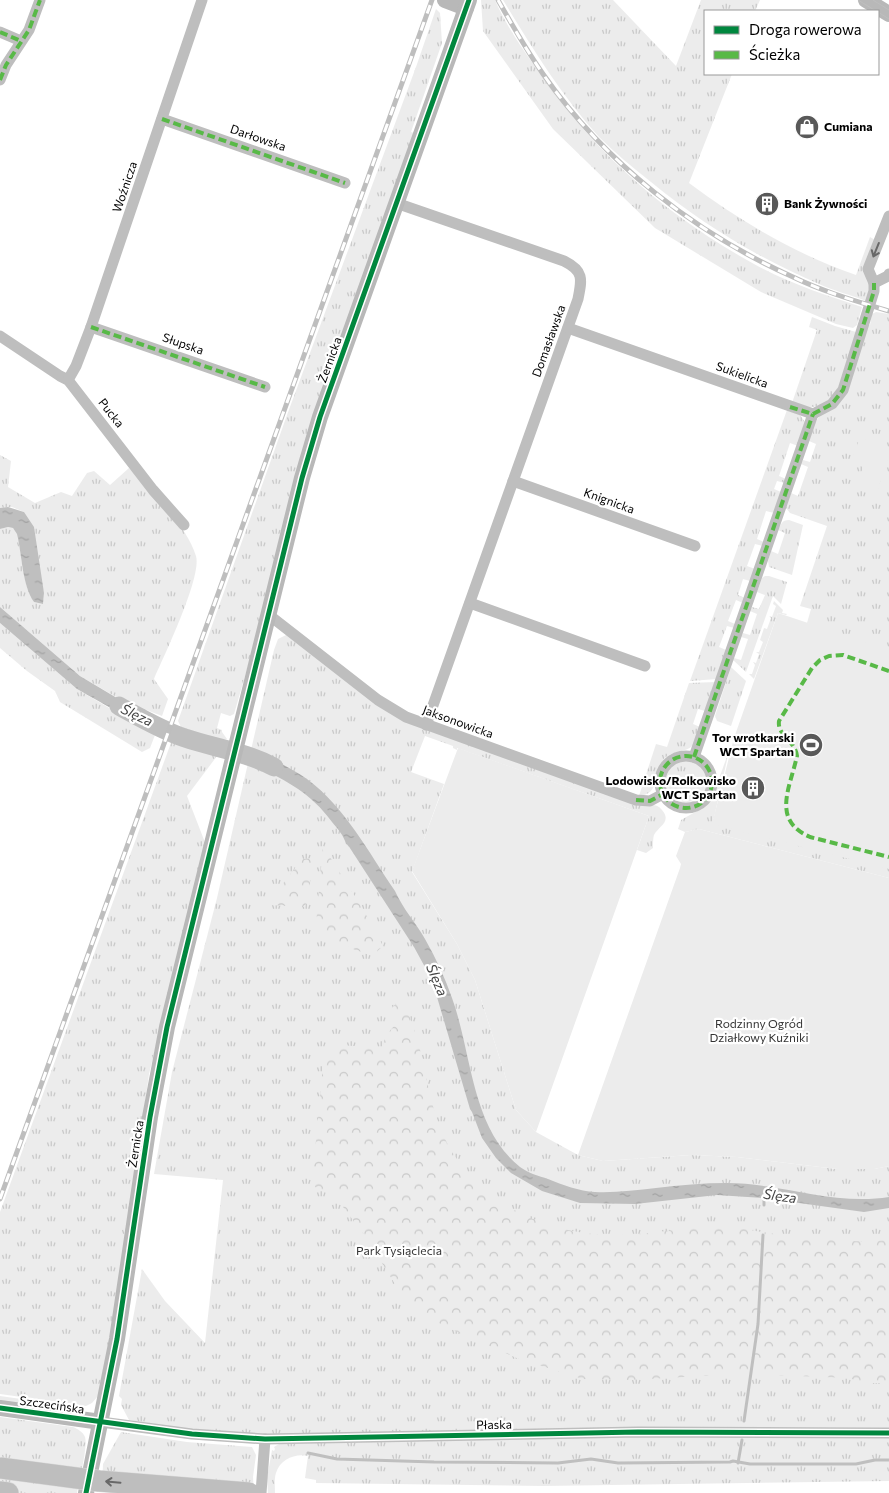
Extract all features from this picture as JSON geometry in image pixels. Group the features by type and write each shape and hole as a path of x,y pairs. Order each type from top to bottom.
{"highway":[{"path":"0,1468 99,1481 249,1493"},
{"path":"0,1492 8,1493"}],"street":[{"path":"0,80 6,65 29,30 40,0"},
{"name":"Woźnicza","path":"68,380 76,366 91,327 202,0"},
{"path":"445,0 467,4"},
{"path":"866,0 889,14"},
{"name":"Żernicka","path":"86,1493 117,1339 167,1027 300,486 315,434 467,4"},
{"path":"0,32 21,41"},
{"name":"Darłowska","path":"162,119 345,183"},
{"name":"Domasławska","path":"396,203 564,261 574,266 580,273 581,284 568,328 426,725"},
{"path":"694,756 813,414 832,404 839,398 843,390 874,291 874,283 868,269 889,216"},
{"path":"874,283 889,274"},
{"name":"Słupska","path":"91,327 265,387"},
{"name":"Sukielicka","path":"568,328 813,414"},
{"name":"Pucka","path":"0,336 68,380 153,490 184,525"},
{"name":"Knignicka","path":"513,481 695,546"},
{"path":"470,603 645,666"},
{"name":"Jaksonowicka","path":"269,615 378,700 406,717 636,800 650,801 663,794"},
{"path":"694,756 701,760 711,773 712,781 708,796 696,806 681,808 668,800 663,794 660,786 660,777 663,769 676,757 694,756"},
{"name":"Szczecińska","path":"0,1408 101,1422"},
{"name":"Płaska","path":"101,1422 192,1434 265,1439 638,1432 889,1433"},
{"path":"261,1493 265,1439"}],"green space":[{"path":"481,0 495,0 518,41 556,96 579,125 632,178 690,224 754,264 793,283 862,307 857,325 853,328 836,324 761,292 655,228 553,129 483,31"},
{"path":"503,0 613,0 676,66 701,0 760,0 755,10 704,10 704,75 732,75 689,183 748,223 790,247 833,267 856,275 870,237 875,240 870,286 866,301 831,289 774,263 710,226 670,197 599,137 572,105 536,53"},
{"path":"436,9 440,13 442,43 411,132 414,133 234,714 230,716 221,713 217,728 222,730 227,739 222,740 204,736 181,727 178,721 287,415"},
{"path":"876,312 889,314 889,664 807,623 811,609 800,606 827,526 790,513 786,508 791,493 798,496 808,467 801,464 803,460 810,462 816,444 809,441 815,424 821,415 836,406 843,398 867,324 870,325 872,314"},
{"path":"812,317 856,332 847,368 836,391 819,406 805,407 792,403 817,330 809,327"},
{"path":"787,410 800,415 805,422 798,446 790,443 779,476 786,479 785,483 777,481 774,489 781,492 774,513 766,511 757,539 764,542 763,546 755,544 747,566 755,569 750,581 743,579 738,595 745,598 743,603 736,600 728,621 735,624 734,628 727,626 719,647 726,650 717,679 690,681"},
{"path":"860,437 889,448 889,457 877,492 857,485 863,467 851,462"},
{"path":"0,455 11,461 8,487 35,503 61,492 72,496 87,473 94,471 110,485 129,468 167,509 185,533 196,556 196,566 181,617 154,679 168,699 162,716 123,701 80,676 0,607 0,529 13,528 18,534 25,579 34,602 43,604 44,593 24,512 12,507 0,508"},
{"path":"789,520 803,525 792,575 769,567 768,561 771,551 778,554 785,533 778,530 783,522"},
{"path":"765,576 787,582 781,604 773,596 746,672 733,660 734,658 741,660 748,639 741,637 743,633 750,635 757,614 750,611 752,607 759,609 765,595 757,592 762,578"},
{"path":"774,601 783,610 782,613 787,614 778,613 754,679 749,674 752,674 755,665 753,662 756,663 759,654 756,652 759,652 763,642 760,640 764,628 767,629 771,618 769,616 772,617 776,606 773,604"},
{"name":"Tor wrotkarski WCT Spartan","path":"778,613 889,650 889,869 712,824 734,738"},
{"path":"0,623 77,689 155,735 150,748 142,752 60,702 55,691 0,648"},
{"name":"Park Tysiąclecia","path":"288,634 373,702 657,806 662,810 666,818 664,824 654,835 653,848 646,853 637,850 649,816 457,748 457,750 453,746 425,736 411,772 444,784 412,872 457,944 475,980 516,1110 536,1132 578,1155 603,1161 691,1155 737,1157 837,1169 874,1169 889,1166 889,1428 761,1427 266,1434 201,1431 129,1420 121,1405 122,1399 119,1396 142,1269 165,1301 205,1343 223,1180 154,1174 172,1072 217,898 274,650 278,639"},
{"path":"731,667 746,681 731,726 717,721 715,716"},
{"path":"716,682 705,711 698,709 693,724 700,727 693,745 688,749 665,758 658,770 654,787 646,794 639,796 656,744 667,747 689,683"},
{"path":"172,740 211,752 217,756 187,796 206,845 149,1074 119,1292 98,1396 92,1403 86,1406 0,1394 0,1212"},
{"path":"458,748 649,816 536,1132 516,1110 475,980 457,944 412,871"},
{"path":"729,751 713,822 889,864 889,878 699,829 685,832 678,829 681,820 704,807 712,798"},
{"path":"690,760 698,763 704,769 707,781 704,793 698,799 682,802 674,799 668,793 665,777 668,769 674,763"},
{"name":"Rodzinny Ogród Działkowy Kuźniki","path":"699,829 889,878 889,1166 874,1169 837,1169 737,1157 691,1155 603,1161 578,1155 680,868 681,864 676,856 685,832"},
{"path":"323,846 363,909 383,946 372,956 334,940 316,924"},
{"path":"315,858 305,907 269,905 302,859"},
{"path":"396,1003 405,1004 416,1035 437,1119 453,1154 469,1175 488,1193 510,1208 558,1228 584,1233 637,1234 690,1228 723,1227 829,1240 889,1240 889,1383 861,1383 850,1378 738,1374 630,1380 583,1379 519,1359 442,1325 405,1300 365,1236 331,1191 318,1190 312,1183 325,1044 382,1048 386,1035 395,1025 390,1011"},
{"path":"0,1396 77,1407 77,1413 0,1402"},
{"path":"0,1417 73,1427 82,1432 86,1442 77,1493 0,1493"},
{"path":"121,1432 187,1442 252,1447 256,1455 253,1477 254,1493 102,1492 103,1464"},
{"path":"577,1437 889,1437 889,1481 543,1486 316,1483 316,1480 305,1478 308,1456 298,1455 289,1458 281,1464 275,1475 275,1493 268,1493 267,1478 272,1450 274,1451 274,1447 279,1444"}],"water":[{"path":"8,507 24,512 34,527 44,593 43,604 34,602 27,587 17,534 13,528 0,529 0,508"},
{"path":"0,607 80,676 122,701 146,710 139,724 77,689 0,623"},
{"path":"252,750 294,771 321,790 356,831 395,891 437,961 452,998 482,1111 504,1151 520,1167 565,1185 589,1191 618,1192 709,1183 747,1184 848,1199 889,1197 889,1208 864,1212 763,1198 717,1195 635,1204 580,1203 542,1191 511,1173 496,1158 482,1138 470,1109 432,980 414,947 346,844 344,838 324,812 298,789 256,766 253,767 249,762"}],"waterway":[{"name":"Ślęza","path":"119,706 151,724 177,735 241,754 274,767"},
{"path":"764,1195 764,1205"},
{"path":"744,1421 758,1324 763,1235"},
{"path":"738,1463 742,1440"},
{"path":"308,1453 337,1459 434,1462 558,1463 591,1459 618,1463 733,1461 750,1464 856,1464 875,1460 889,1460"}],"tram line":[{"path":"858,0 874,10"},
{"path":"873,0 889,10"},
{"path":"879,13 889,19"}],"railway":[{"path":"0,1199 432,0"},
{"path":"498,0 537,65 568,106 594,137 654,192 687,217 757,259 816,287 889,311"}],"marked path":[{"path":"0,80 6,65 29,30 40,0"},
{"path":"0,32 21,41"},
{"path":"162,119 345,183"},
{"path":"790,407 813,414 832,404 843,390 874,291 874,283"},
{"path":"91,327 265,387"},
{"path":"694,757 813,414"},
{"path":"889,671 843,655 829,656 820,660 812,668 779,721 781,731 793,746 797,756 786,802 791,822 798,830 810,837 889,857"},
{"path":"681,756 691,756 700,760 708,768 712,782 708,796 700,804 691,808 681,808 672,804 664,796 660,787 660,777 664,768 672,760 681,756"},
{"path":"636,800 650,801 663,794"}],"cycle path":[{"path":"86,1493 117,1339 150,1117 167,1027 302,478 320,417 469,0"},
{"path":"0,1408 192,1434 265,1439 638,1432 889,1433"}],"place":[{"name":"Cumiana","path":"807,127"},
{"name":"Bank Żywności","path":"767,204"},
{"name":"Tor wrotkarski WCT Spartan","path":"811,745"},
{"name":"Lodowisko/Rolkowisko WCT Spartan","path":"753,788"}]}
